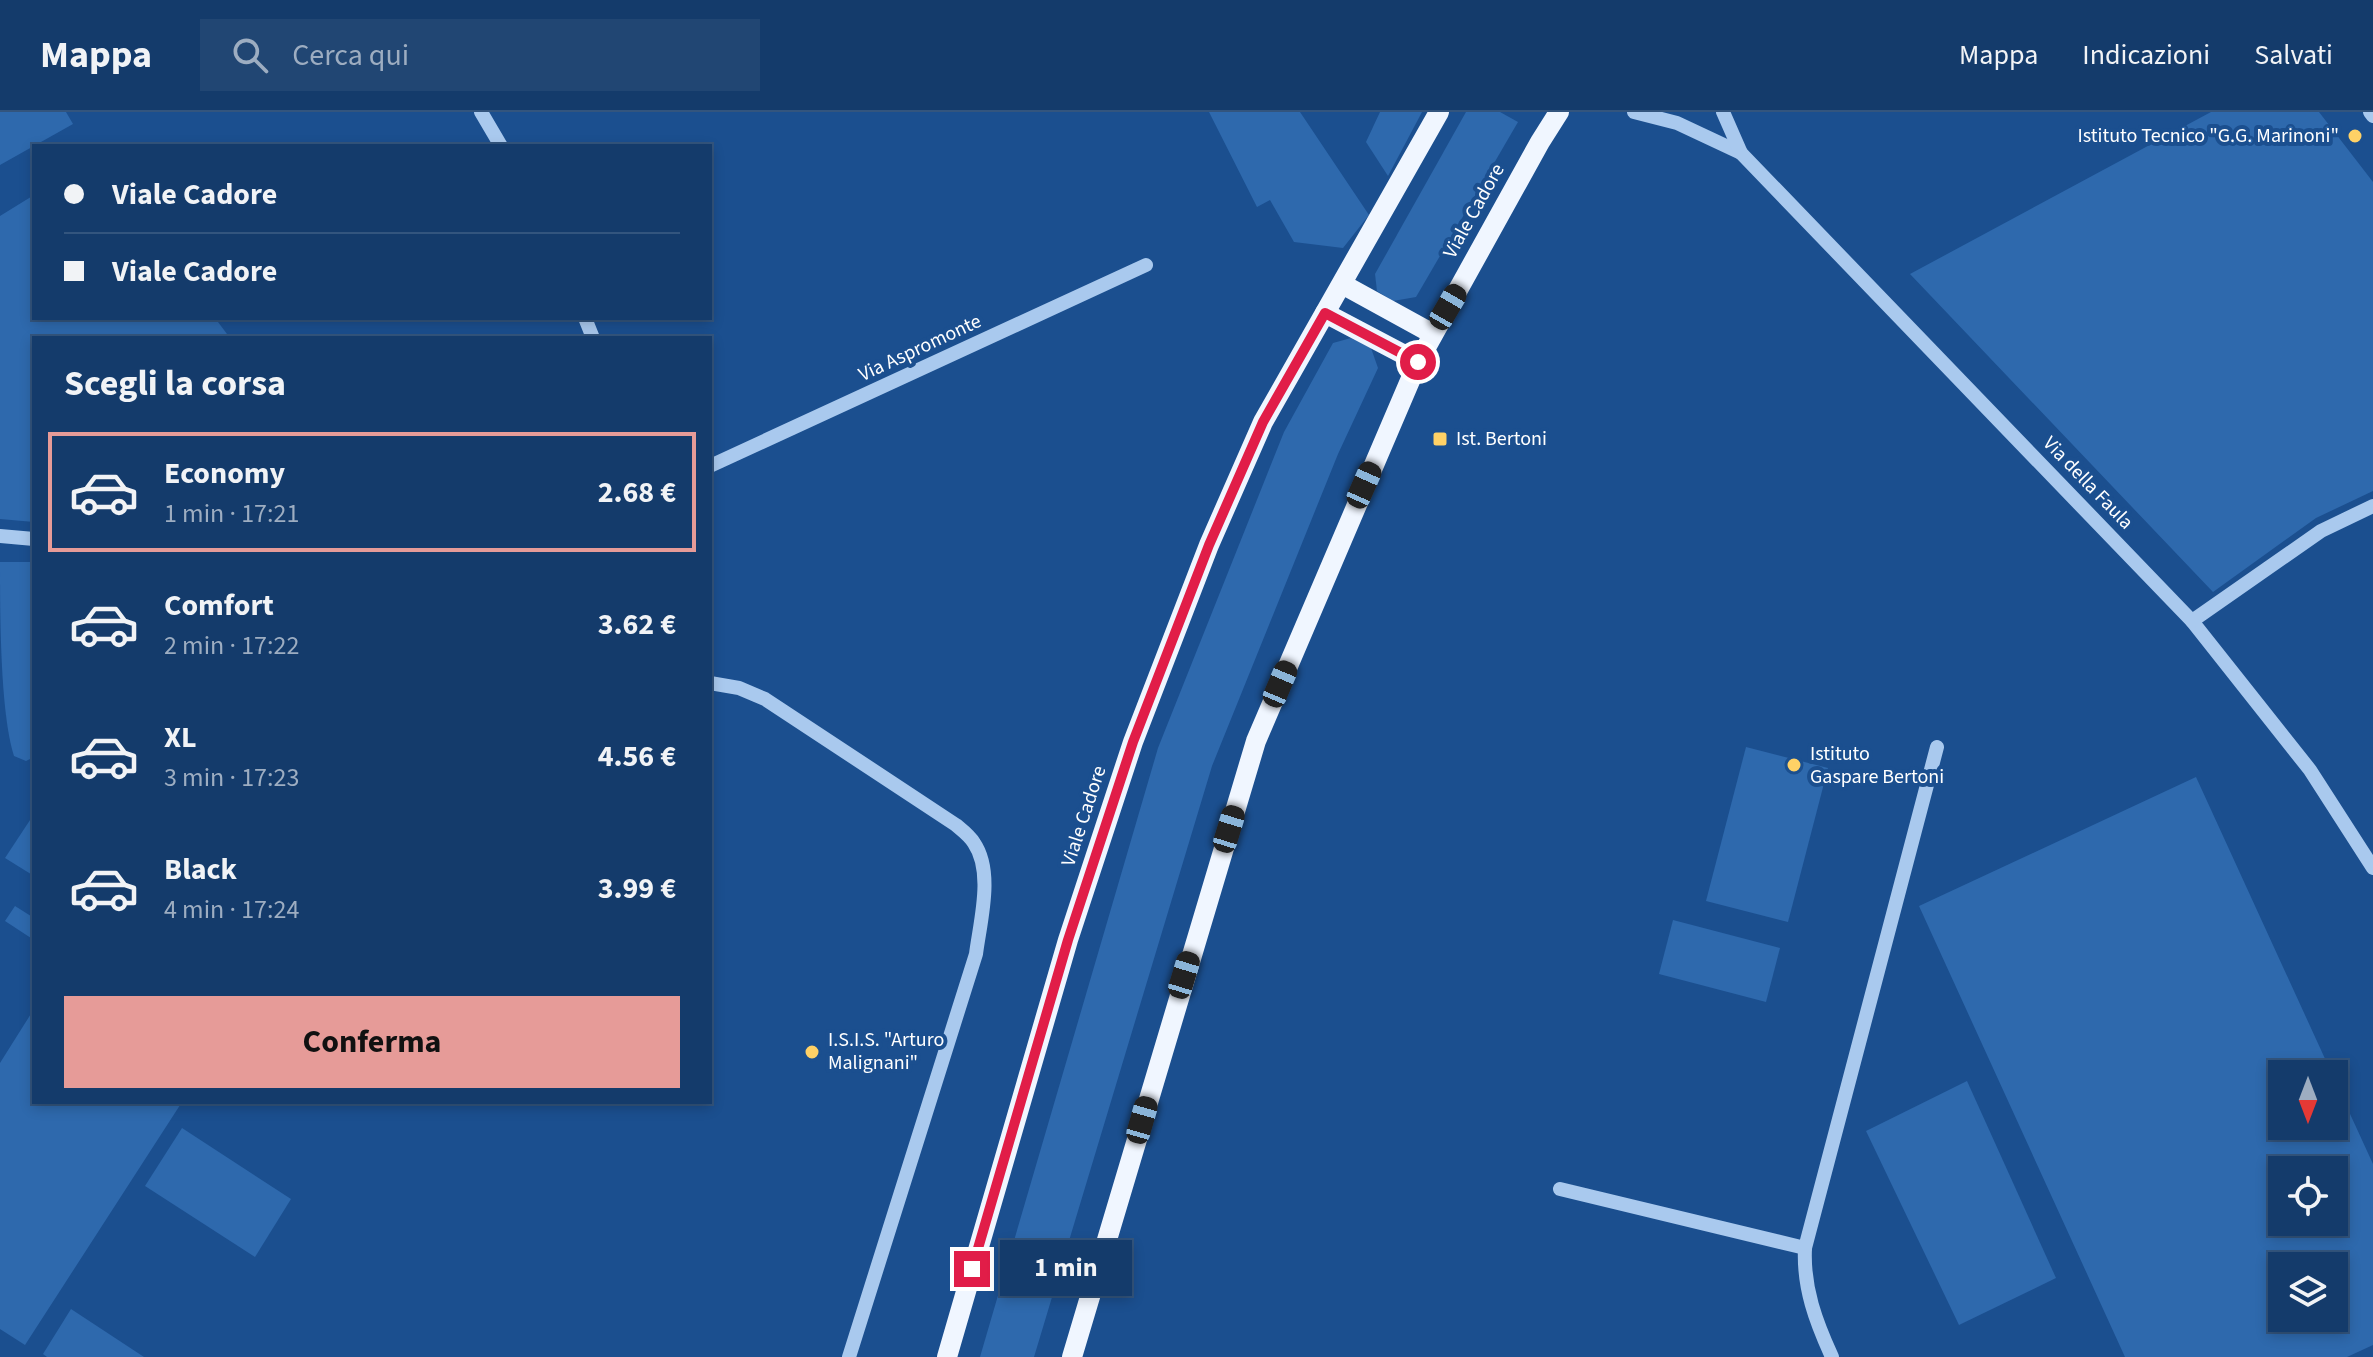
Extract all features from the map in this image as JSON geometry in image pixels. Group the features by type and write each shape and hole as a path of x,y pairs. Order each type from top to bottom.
{"main road":[{"name":"Viale Cadore","path":"947,1357 1068,940 1133,742 1209,545 1263,422 1439,112"},
{"name":"Viale Cadore","path":"1072,1357 1256,741 1418,362 1559,112"},
{"path":"1342,284 1433,334"},
{"path":"1325,313 1418,362"}],"street":[{"path":"481,112 500,144"},
{"name":"Via della Faula","path":"1634,112 1677,123 1741,153"},
{"name":"Via della Faula","path":"1723,112 1741,153 2192,621 2310,770 2373,868"},
{"name":"Via Aspromonte","path":"712,465 1146,265"},
{"path":"2192,621 2321,531 2373,506"},
{"path":"0,536 32,539"},
{"path":"712,683 739,688 765,699 956,825 974,843 983,864 976,954 849,1357"},
{"path":"1832,1357 1807,1290 1805,1248 1937,747"},
{"path":"1560,1189 1805,1248"}],"shaded area":[{"path":"0,112 66,112 73,124 32,144 32,147 0,165"},
{"path":"1209,112 1300,112 1369,215 1343,248 1294,242 1270,200 1257,207"},
{"path":"1380,112 1422,112 1388,176 1366,142"},
{"path":"1466,112 1500,112 1518,122 1416,297 1393,301 1377,291 1375,274"},
{"path":"2211,112 2319,112 2373,182 2373,491 2316,518 2213,592 1910,274"},
{"path":"32,196 32,320 216,320 228,336 32,336 32,522 0,519 0,216"},
{"path":"1351,338 1371,348 1378,368 1338,454 1212,766 1034,1357 980,1357 1158,748 1284,432 1333,343"},
{"path":"0,562 32,562 32,758 26,761 14,756 9,737 2,662"},
{"path":"1746,747 1828,768 1788,922 1706,901"},
{"path":"2196,777 2326,1060 2268,1060 2268,1140 2348,1140 2348,1110 2373,1164 2373,1345 2347,1357 2125,1357 1919,906"},
{"path":"32,817 32,875 5,858"},
{"path":"15,906 32,917 32,939 5,921"},
{"path":"1673,920 1780,948 1766,1002 1659,974"},
{"path":"32,1012 32,1104 181,1104 25,1345 0,1329 0,1063"},
{"path":"1967,1081 2056,1278 1959,1325 1866,1131"},
{"path":"182,1128 291,1199 255,1257 145,1186"},
{"path":"71,1309 144,1357 47,1357 43,1354"}],"place":[{"name":"Istituto Tecnico \"G.G. Marinoni\"","path":"2355,136"},
{"name":"Ist. Bertoni","path":"1440,439"},
{"name":"Istituto Gaspare Bertoni","path":"1794,765"},
{"name":"I.S.I.S. \"Arturo Malignani\"","path":"812,1052"}],"route":[{"path":"972,1269 1068,940 1133,742 1209,545 1263,422 1325,313 1418,362"}]}
